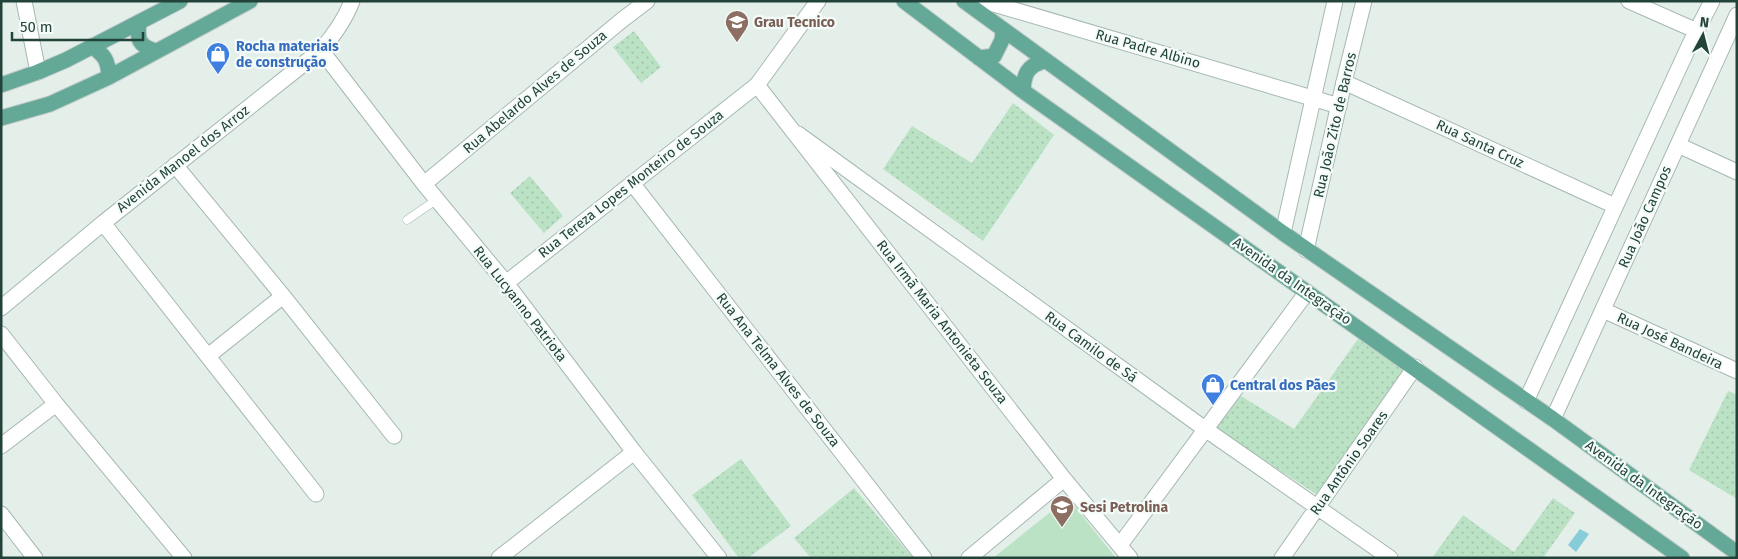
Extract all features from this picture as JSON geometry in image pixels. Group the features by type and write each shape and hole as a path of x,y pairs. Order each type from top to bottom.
{"main road":[{"path":"1,85 38,72 180,1"},
{"path":"1,118 50,104 109,76 250,1"},
{"name":"Avenida da Integração","path":"904,1 1023,91 1682,558"},
{"name":"Avenida da Integração","path":"970,2 1003,31 1306,250 1552,419 1737,553"},
{"path":"139,22 138,38 141,44 146,48 156,51"},
{"path":"979,58 994,56 1002,40 1003,31"},
{"path":"92,46 104,55 109,76"},
{"path":"1023,91 1026,73 1037,63 1044,61"}],"street":[{"path":"24,1 38,72"},
{"name":"Rua Abelardo Alves de Souza","path":"424,184 647,1"},
{"name":"Rua Tereza Lopes Monteiro de Souza","path":"506,284 757,85 818,1"},
{"name":"Rua Padre Albino","path":"984,1 1339,106"},
{"name":"Rua João Zito de Barros","path":"1283,233 1335,1"},
{"name":"Rua João Zito de Barros","path":"1306,250 1364,1"},
{"path":"1629,1 1697,31"},
{"path":"1526,401 1615,206 1712,1"},
{"name":"Avenida Manoel dos Arroz","path":"1,308 103,223 321,50 332,37 346,5"},
{"name":"Rua João Campos","path":"1552,419 1737,15"},
{"name":"Rua Lucyanno Patriota","path":"321,50 436,200 506,284 634,452 719,558"},
{"name":"Rua Santa Cruz","path":"1344,82 1615,206"},
{"name":"Rua Irmã Maria Antonieta Souza","path":"757,85 1064,479 1130,558"},
{"name":"Rua Camilo de Sá","path":"795,132 1205,429 1390,558"},
{"path":"1678,145 1737,172"},
{"path":"176,165 394,436"},
{"name":"Rua Ana Telma Alves de Souza","path":"632,183 924,558"},
{"path":"103,223 316,494"},
{"path":"1120,545 1307,292"},
{"path":"208,356 283,296"},
{"name":"Rua José Bandeira","path":"1603,310 1737,371"},
{"path":"1,334 56,404 184,558"},
{"name":"Rua Antônio Soares","path":"1282,558 1415,368"},
{"path":"1,446 56,404"},
{"path":"499,558 634,452"},
{"path":"969,558 1064,479"},
{"path":"1,514 35,558"}],"lane":[{"path":"407,220 436,200"}],"green space":[{"path":"634,31 661,67 641,83 613,47"},
{"path":"1013,103 1054,135 983,241 883,169 912,126 972,163"},
{"path":"530,176 563,216 544,233 510,193"},
{"path":"1358,339 1403,370 1319,496 1212,426 1241,396 1294,429"},
{"path":"1728,391 1737,395 1737,499 1689,470"},
{"path":"741,459 791,526 748,558 739,558 692,495"},
{"path":"854,488 913,558 811,558 794,538"},
{"name":"Sesi Petrolina","path":"1068,498 1116,558 993,558"},
{"path":"1553,498 1575,513 1543,558 1432,558 1463,515 1514,552"}],"water":[{"path":"1580,529 1589,534 1576,552 1568,545"}],"place":[{"name":"Grau Tecnico","path":"737,43"},
{"name":"Rocha materiais de construção","path":"218,75"},
{"name":"Central dos Pães","path":"1213,406"},
{"name":"Sesi Petrolina","path":"1062,528"}]}
